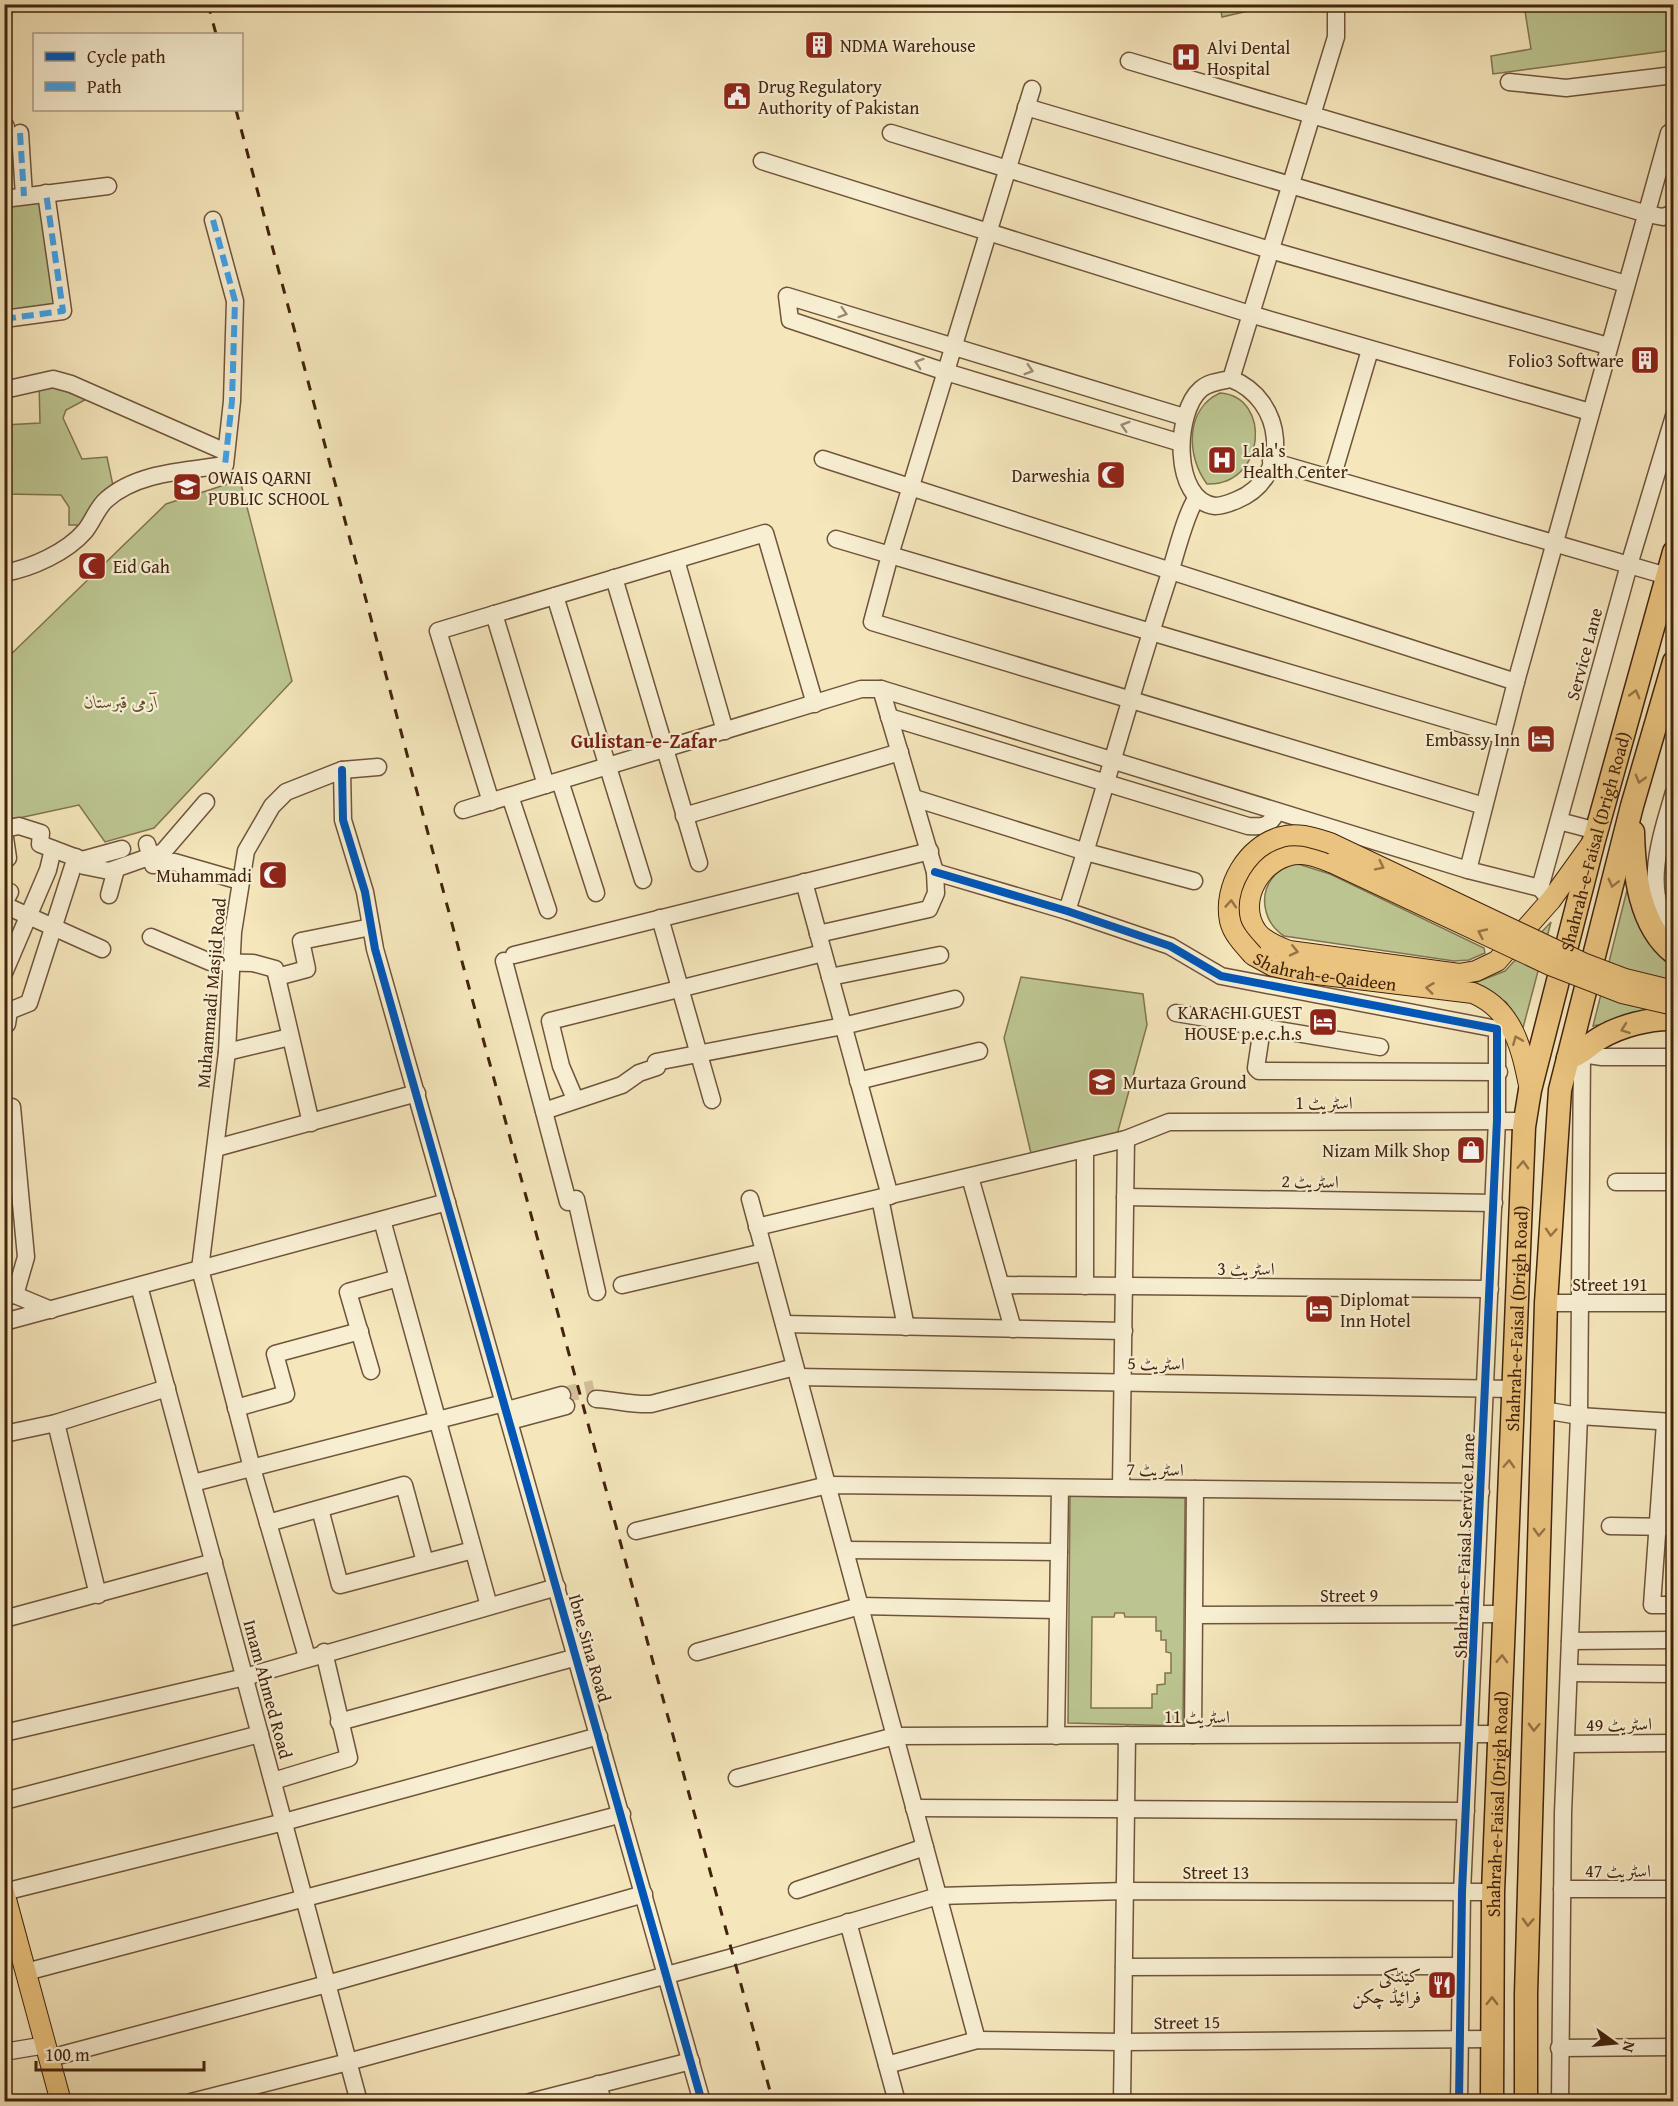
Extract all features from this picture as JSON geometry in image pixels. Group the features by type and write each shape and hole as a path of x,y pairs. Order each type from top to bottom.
{"highway":[{"name":"Shahrah-e-Faisal (Drigh Road)","path":"1492,2102 1493,1892 1503,1614 1526,1120 1530,1090 1595,836 1674,552"},
{"name":"Shahrah-e-Faisal (Drigh Road)","path":"1526,2102 1526,1994 1546,1303 1560,1090 1575,1056 1632,806 1670,685 1674,662"},
{"path":"1632,806 1633,852 1645,910 1655,931 1674,953"},
{"path":"1575,1056 1601,1038 1632,1026 1661,1018 1674,1019"}],"main road":[{"name":"Shahrah-e-Qaideen","path":"1530,1090 1522,1054 1509,1019 1487,999 1473,993 1300,972 1273,966 1263,960 1240,941 1230,921 1230,902 1243,864 1261,846 1280,837 1304,835 1330,843 1583,963 1625,979 1674,991"},
{"name":"Shahrah-e-Qaideen","path":"1595,836 1545,894 1497,961 1476,971 1459,974 1428,971 1289,951 1273,945 1258,933 1250,915 1250,898 1257,878 1268,865 1284,856 1300,854 1315,856 1550,965 1622,993 1674,1005"},
{"path":"4,1892 61,2102"}],"street":[{"path":"4,9 8,4"},
{"path":"1231,379 1336,37 1336,4"},
{"path":"1129,61 1664,218"},
{"path":"1509,82 1566,88 1674,75"},
{"path":"1032,88 890,555 872,622 1130,697 1484,806"},
{"path":"1026,107 1290,187 1626,284"},
{"path":"10,129 24,196"},
{"path":"891,133 1270,250 1608,346"},
{"path":"1468,870 1516,682 1626,284 1664,218 1669,133"},
{"path":"762,160 1250,314 1590,412"},
{"path":"4,198 108,186"},
{"path":"4,319 63,311 46,194"},
{"path":"4,573 25,570 46,560 84,532 106,500 126,488 156,476 225,465 232,401 235,301 213,220"},
{"path":"1181,444 946,372 789,320 787,296 1184,417"},
{"path":"1332,478 1370,350"},
{"path":"4,390 53,379 70,384 226,452"},
{"path":"1231,379 1247,387 1269,410 1275,428 1275,445 1265,476 1242,498 1215,506 1197,498 1188,478 1181,444 1184,417 1190,402 1202,389 1213,382 1231,379"},
{"name":"Service Lane","path":"1545,894 1559,821 1629,565 1674,416"},
{"path":"823,459 911,485 1516,682"},
{"path":"1271,461 1667,576"},
{"path":"935,872 1067,911 1114,762 1130,697 1150,633 1197,498"},
{"path":"490,802 438,631 494,614 765,533 815,704"},
{"path":"836,539 1503,736"},
{"path":"676,560 725,731"},
{"path":"614,578 699,863"},
{"path":"555,596 643,880"},
{"path":"494,614 553,783 596,893"},
{"path":"464,810 861,689 881,689 1276,813 1545,894"},
{"path":"818,934 929,909 936,893 935,872 930,851 881,689"},
{"path":"890,717 1248,826 1262,827 1271,823 1276,813"},
{"path":"684,816 900,752"},
{"name":"Muhammadi Masjid Road","path":"200,1269 227,1052 231,964 240,881 246,851 272,806 286,792 342,770 378,767"},
{"name":"Ibne Sina Road","path":"342,770 343,820 365,892 375,950 702,2102"},
{"path":"1674,792 1656,856 1656,882 1659,906 1666,926 1674,934"},
{"path":"510,796 548,910"},
{"path":"914,798 1086,852 1194,881"},
{"path":"109,871 149,850 163,852 206,802"},
{"path":"1559,821 1595,836"},
{"path":"4,859 8,858 4,830 19,826 41,833 40,844 79,859 84,866 115,873 109,895"},
{"path":"4,973 29,917 53,849"},
{"path":"79,859 122,849"},
{"path":"149,850 153,865 174,862 240,881"},
{"path":"597,1292 576,1199 568,1202 544,1111 509,958 930,851"},
{"path":"7,1024 9,1011 30,1004 53,928 79,859"},
{"path":"804,882 858,1081 885,1197 906,1327"},
{"path":"4,891 10,892 4,904 102,949"},
{"name":"Shahrah-e-Faisal Service Lane","path":"1067,911 1170,946 1221,976 1497,1029 1499,1072 1494,1203 1477,1615 1462,1892 1458,2038 1459,2102"},
{"path":"660,918 712,1100"},
{"path":"277,977 307,969 301,941 371,927"},
{"path":"151,937 200,959 231,964 253,963 275,969 311,1123"},
{"path":"575,1099 561,1066 550,1021 823,952"},
{"path":"830,977 940,956"},
{"path":"544,1111 575,1099 622,1086 639,1073 657,1067 656,1062 843,1026 955,999"},
{"path":"1176,1013 1380,1047"},
{"path":"1262,1028 1256,1068 1259,1071 1499,1072"},
{"path":"227,1052 290,1037"},
{"path":"858,1081 979,1051"},
{"path":"1560,2102 1559,2048 1566,1744 1579,1416 1575,1056 1674,1057"},
{"path":"216,1148 417,1093"},
{"path":"12,1107 26,1257 10,1296 51,1310"},
{"name":"اسٹریٹ 1","path":"758,1227 1125,1139 1169,1122 1526,1120"},
{"path":"1121,1488 1125,1139"},
{"path":"1084,1149 1085,1286"},
{"path":"970,1177 1013,1329"},
{"path":"1616,1182 1674,1182"},
{"name":"اسٹریٹ 2","path":"1125,1197 1494,1203"},
{"path":"750,1200 977,2040"},
{"path":"4,1322 447,1202"},
{"path":"382,1220 489,1606"},
{"path":"622,1285 764,1252"},
{"path":"200,1269 252,1468 307,1657"},
{"path":"371,1371 348,1292 398,1278"},
{"name":"اسٹریٹ 3","path":"1001,1285 1490,1289"},
{"name":"Imam Ahmed Road","path":"139,1286 359,2102"},
{"name":"Street 191","path":"1546,1303 1674,1303"},
{"path":"783,1324 1124,1331"},
{"path":"236,1408 286,1394 275,1354 360,1331"},
{"name":"اسٹریٹ 5","path":"595,1393 632,1405 651,1404 797,1372 1123,1382 1513,1389"},
{"path":"4,1434 56,1422 167,1388"},
{"path":"193,1483 436,1420 507,1412 564,1401"},
{"path":"1543,1410 1579,1416 1669,1422 1656,1527 1652,1605 1674,1605"},
{"path":"56,1422 98,1595"},
{"path":"268,1523 404,1485 425,1562"},
{"name":"اسٹریٹ 7","path":"636,1532 828,1485 1481,1492"},
{"path":"1056,1736 1060,1488"},
{"path":"1193,1735 1195,1489"},
{"path":"320,1509 340,1585 473,1550"},
{"path":"1610,1526 1674,1527"},
{"path":"845,1550 1059,1552"},
{"path":"4,1618 98,1595 214,1562"},
{"path":"4,1733 245,1677 324,1652 557,1587"},
{"path":"697,1652 860,1606 1057,1610"},
{"name":"Street 9","path":"1195,1615 1503,1614"},
{"path":"1570,1641 1674,1640"},
{"path":"273,1781 349,1758 324,1652"},
{"path":"339,1722 577,1657"},
{"path":"1569,1673 1674,1674"},
{"path":"4,1802 260,1734"},
{"name":"اسٹریٹ 11","path":"737,1778 895,1736 1500,1734"},
{"path":"1122,2102 1127,1735"},
{"path":"4,1892 284,1822 599,1736"},
{"name":"اسٹریٹ 49","path":"1566,1744 1674,1743"},
{"path":"914,1808 1126,1811 1466,1811"},
{"path":"26,1972 305,1900 621,1814"},
{"path":"797,1890 925,1847"},
{"name":"اسٹریٹ 47","path":"1562,1889 1674,1889"},
{"name":"Street 13","path":"191,2102 348,2062 733,1957 938,1896 1125,1891 1493,1892"},
{"path":"4,2052 48,2052 327,1984 644,1894"},
{"path":"848,1922 897,2102"},
{"path":"1124,1967 1460,1966"},
{"name":"Street 15","path":"887,2065 977,2040 1123,2042 1491,2039"},
{"path":"1559,2048 1674,2047"},
{"path":"530,2102 691,2061"},
{"path":"598,2084 603,2102"}],"green space":[{"path":"1220,4 1274,4 1274,5 1222,17"},
{"path":"1524,5 1673,5 1673,50 1493,74 1491,56 1531,49"},
{"path":"44,201 61,311 5,319 4,206"},
{"path":"39,382 94,395 66,410 63,418 82,459 107,457 115,495 79,536 77,525 69,525 69,507 61,495 5,494 4,425 40,423"},
{"path":"1220,393 1237,398 1248,409 1254,424 1255,440 1251,457 1241,471 1227,481 1207,484 1195,460 1192,434 1200,410"},
{"name":"آرمی قبرستان","path":"240,480 292,681 154,828 105,842 79,805 5,821 5,660 166,504"},
{"path":"1673,836 1673,875 1664,873"},
{"path":"1295,863 1330,874 1484,948 1485,953 1469,960 1454,961 1284,936 1272,924 1268,916 1265,908 1266,891 1275,875"},
{"path":"1628,886 1673,964 1673,999 1621,1020 1593,1026"},
{"path":"1551,922 1523,1028 1506,1002 1472,984 1505,971"},
{"path":"1021,977 1143,994 1147,1025 1115,1142 1033,1162 1004,1038"},
{"path":"1070,1496 1185,1498 1183,1726 1068,1723","holes":["1115,1613 1124,1613 1125,1617 1156,1617 1156,1631 1161,1631 1161,1640 1166,1640 1166,1652 1171,1653 1171,1673 1165,1673 1165,1684 1157,1685 1157,1694 1152,1694 1152,1708 1091,1708 1092,1617 1114,1617"]}],"tunnel":[{"path":"562,1395 594,1388"}],"railway":[{"path":"208,4 216,33"},
{"path":"236,111 464,969 773,2102"}],"marked path":[{"path":"20,133 24,196"},
{"path":"4,319 63,311 46,193"},
{"path":"213,220 235,301 232,401 225,465"}],"cycle path":[{"path":"342,770 343,820 365,892 375,949 702,2102"},
{"path":"935,872 1067,911 1170,946 1221,976 1497,1029 1497,1120 1462,1892 1459,2102"}],"place":[{"name":"NDMA Warehouse","path":"819,45"},
{"name":"Alvi Dental Hospital","path":"1186,57"},
{"name":"Drug Regulatory Authority of Pakistan","path":"737,96"},
{"name":"Folio3 Software","path":"1645,360"},
{"name":"Lala's Health Center","path":"1222,460"},
{"name":"Darweshia","path":"1111,475"},
{"name":"OWAIS QARNI PUBLIC SCHOOL","path":"187,487"},
{"name":"Eid Gah","path":"92,566"},
{"name":"Embassy Inn","path":"1541,739"},
{"name":"Muhammadi","path":"273,875"},
{"name":"KARACHI GUEST HOUSE p.e.c.h.s","path":"1323,1022"},
{"name":"Murtaza Ground","path":"1102,1082"},
{"name":"Nizam Milk Shop","path":"1471,1150"},
{"name":"Diplomat Inn Hotel","path":"1319,1309"},
{"name":"کینٹکی فرائیڈ چکن","path":"1442,1985"}],"district":[{"name":"Gulistan-e-Zafar","path":"644,740"}]}
